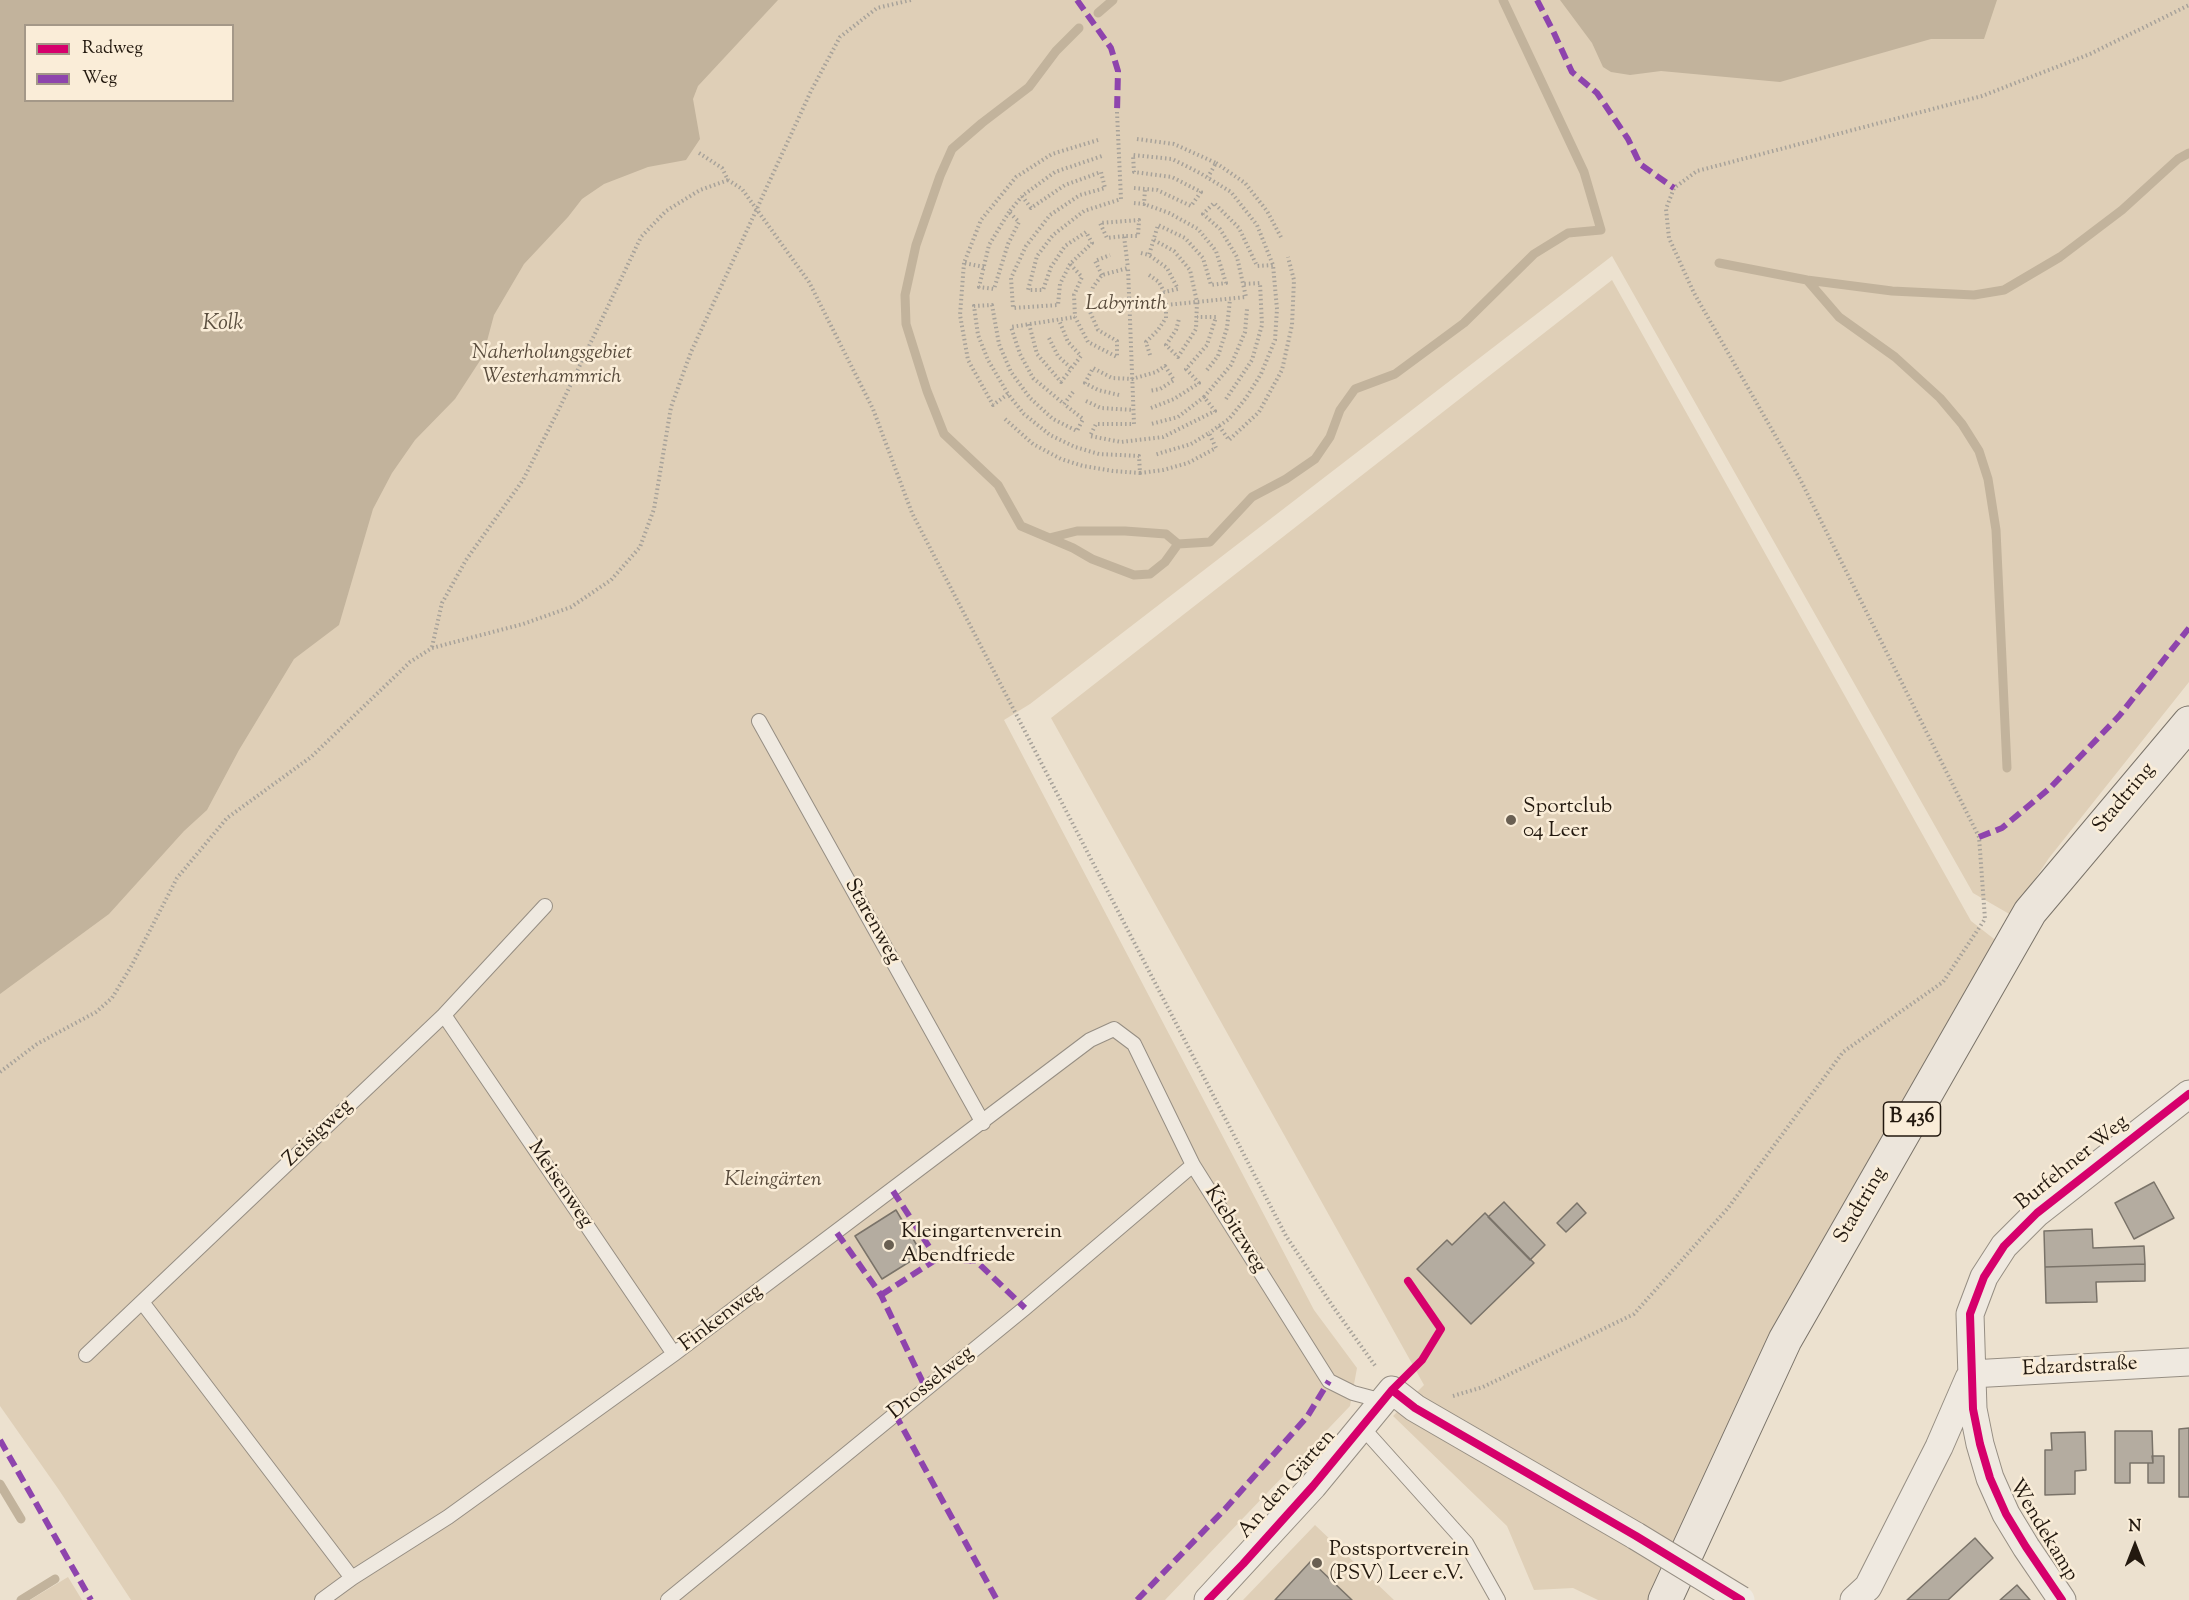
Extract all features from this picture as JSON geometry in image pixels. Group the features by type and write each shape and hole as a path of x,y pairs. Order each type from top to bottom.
{"highway":[{"name":"Stadtring","path":"1665,1600 1785,1340 2030,912 2189,723"}],"street":[{"name":"Burfehner Weg","path":"1971,1374 1970,1314 1984,1277 2004,1246 2037,1213 2189,1094"},
{"name":"Edzardstraße","path":"1971,1374 2189,1362"},
{"path":"1854,1600 1868,1587 1939,1447 1971,1374"},
{"name":"Wendekamp","path":"1971,1374 1973,1409 1990,1478 2016,1530 2062,1600"},
{"path":"1388,1396 1415,1408 1636,1536 1741,1600"},
{"name":"An den Gärten","path":"1208,1600 1313,1486 1388,1396"}],"lane":[{"name":"Starenweg","path":"759,721 983,1123"},
{"name":"Zeisigweg","path":"86,1355 444,1015 544,906"},
{"name":"Meisenweg","path":"444,1015 674,1354"},
{"name":"Kiebitzweg","path":"1114,1029 1134,1044 1193,1165 1329,1381 1353,1393 1388,1396"},
{"name":"Finkenweg","path":"322,1600 352,1578 448,1517 674,1354 1090,1040 1114,1029"},
{"name":"Drosselweg","path":"668,1600 1025,1308 1193,1165"},
{"path":"142,1302 352,1578"},
{"path":"1362,1426 1466,1542 1498,1600"}],"path":[{"path":"0,1072 37,1044 96,1012 112,998 132,965 177,878 227,818 310,757 410,662 432,648 523,624 571,607 611,580 640,547 654,509 671,407 691,352 811,91 840,37 877,8 911,0"},
{"path":"1415,1408 1483,1386 1634,1314 1728,1208 1844,1052 1943,982 1985,919 1979,837 1800,479 1694,293 1669,238 1666,209 1674,188 1697,171 1982,96 2090,54 2189,5"},
{"path":"1022,196 1031,208 1065,185 1101,172 1105,188 1080,195 1050,215 1026,246 1011,278 1013,308 1058,305 1060,284 1070,264 1092,243 1086,232 1065,246 1051,267 1043,290 1028,290 1036,256 1053,235 1084,211 1121,200 1117,112"},
{"path":"1137,140 1174,144 1216,163 1245,183 1267,211 1282,239"},
{"path":"1008,394 993,405 969,360 960,315 964,263 981,220 1016,177 1052,154 1098,141"},
{"path":"699,153 722,168 728,180 742,189 809,282 873,409 912,513 1286,1236 1388,1396"},
{"path":"1134,188 1157,190 1191,206 1201,192 1172,177 1134,172 1133,155 1172,159 1208,177 1231,192 1257,225 1273,265 1277,309 1275,340 1261,375 1235,412 1219,426 1191,444 1154,455"},
{"path":"1008,212 1019,222 1008,244 994,289 979,287 989,245 1008,212 1022,196 1055,172 1102,156"},
{"path":"1208,177 1216,163"},
{"path":"432,648 442,603 466,560 523,480 641,237 666,211 700,190 728,180"},
{"path":"1144,204 1145,189"},
{"path":"1134,203 1169,213 1198,229 1216,251 1226,283 1211,285 1203,258 1185,238 1158,225 1149,255"},
{"path":"1150,355 1146,342 1166,318 1166,305 1246,297 1237,258 1220,229 1203,214 1214,203 1239,228 1257,266 1273,265"},
{"path":"1139,219 1138,236 1124,236 1107,238 1100,223 1139,219"},
{"path":"1124,236 1128,268 1134,424 1096,424 1090,436 1121,442 1163,437 1215,411 1204,397"},
{"path":"1154,240 1174,251 1190,270 1197,302 1196,329 1178,357 1166,345 1176,330 1179,319"},
{"path":"1141,253 1149,255 1167,268 1178,289 1164,292 1159,282 1149,275"},
{"path":"1102,275 1095,261 1110,255"},
{"path":"1219,426 1229,440 1258,412 1282,370 1292,325 1294,280 1288,257"},
{"path":"964,263 984,267"},
{"path":"1070,264 1082,277 1074,295 1075,317 1088,342 1117,357 1117,341 1098,330 1087,305 1093,287 1102,275 1128,268"},
{"path":"1226,399 1252,360 1262,325 1260,283 1243,284"},
{"path":"1207,370 1218,356 1227,328 1230,298"},
{"path":"1075,317 1011,327 1020,354 1033,378 1083,419 1077,431 1053,419 1030,398 1011,372 999,344 993,305 974,306 978,336 988,360 1008,394 1024,414 1050,435 1075,447 1099,454 1139,456 1140,473"},
{"path":"1151,424 1178,417 1204,397 1231,365 1245,332 1247,309"},
{"path":"1151,408 1174,399 1199,383 1186,369 1207,345 1216,316 1197,316"},
{"path":"1029,324 1036,354 1061,382 1081,356 1068,342 1059,320"},
{"path":"1049,338 1058,356 1071,368"},
{"path":"1119,394 1098,390 1085,383 1093,368 1112,378 1132,379 1156,372 1165,366 1174,380 1160,389 1149,392"},
{"path":"1064,404 1073,392"},
{"path":"1086,401 1101,408 1133,410"},
{"path":"1005,419 1034,444 1061,459 1083,466 1140,473 1188,463 1216,448 1209,433"}],"green space":[{"name":"Naherholungsgebiet Westerhammrich","path":"0,0 2189,0 2189,682 2049,858 2011,915 1973,893 1612,256 1030,704 1004,720 1314,1310 1357,1368 1350,1406 1165,1600 131,1600 59,1490 0,1406"},
{"name":"Sportclub 04 Leer","path":"1612,280 1971,921 2021,960 1796,1344 1678,1600 1598,1600 1573,1588 1534,1590 1507,1526 1393,1416 1424,1385 1051,718"},
{"name":"Postsportverein (PSV) Leer e.V.","path":"1315,1525 1394,1600 1243,1600"},
{"path":"68,1577 82,1600 30,1600"}],"water":[{"name":"Kolk","path":"0,0 778,0 698,86 693,99 700,139 686,160 648,167 604,184 582,199 524,264 494,315 483,356 455,399 415,440 392,473 373,509 339,625 294,659 239,750 207,810 184,831 109,914 0,994"},
{"path":"1560,0 1997,0 1984,39 1931,39 1780,82 1661,71 1630,75 1611,72 1603,67 1592,43"}],"building":[{"path":"2154,1182 2174,1218 2134,1239 2115,1203"},
{"path":"1504,1202 1545,1245 1530,1260 1488,1217"},
{"path":"1577,1203 1586,1213 1566,1232 1557,1223"},
{"name":"Kleingartenverein Abendfriede","path":"896,1210 922,1254 882,1279 855,1236"},
{"path":"1485,1213 1534,1263 1471,1324 1417,1269 1447,1240 1452,1245"},
{"path":"2092,1229 2093,1248 2144,1246 2145,1264 2045,1267 2044,1231"},
{"path":"2145,1264 2145,1281 2096,1282 2097,1302 2046,1303 2045,1267"},
{"path":"2189,1428 2189,1497 2179,1497 2179,1429"},
{"path":"2115,1431 2152,1431 2153,1463 2130,1463 2130,1483 2115,1483"},
{"path":"2085,1432 2086,1470 2075,1471 2075,1494 2045,1495 2045,1450 2052,1450 2051,1433"},
{"path":"2152,1456 2164,1456 2164,1483 2148,1483 2148,1463 2153,1463"},
{"path":"1975,1538 1993,1558 1948,1600 1907,1600"},
{"path":"1311,1561 1352,1600 1275,1600"},
{"path":"2017,1585 2030,1600 2000,1600"}],"waterway":[{"path":"1098,13 1113,0"},
{"path":"1079,28 1056,51 1029,87 952,149 916,245 905,295 906,324 927,391 944,434 998,485 1021,526 1073,548 1092,559 1134,575 1150,574 1165,562 1178,544 1210,542 1252,497 1286,479 1315,459 1330,437 1340,410 1355,389 1395,374 1464,323 1534,254 1568,233 1601,230 1584,172 1503,0"},
{"path":"1719,263 1807,280 1892,291 1974,295 2004,290 2060,257 2122,210 2178,159 2189,153"},
{"path":"1807,280 1839,317 1895,357 1940,398 1962,424 1979,451 1988,479 1996,530 2007,768"},
{"path":"1049,538 1077,531 1125,531 1166,534 1178,544"},
{"path":"0,1484 21,1519"},
{"path":"21,1600 55,1579"}],"marked path":[{"path":"1077,0 1111,48 1118,71 1117,112"},
{"path":"1537,0 1572,72 1597,93 1628,139 1640,164 1674,188"},
{"path":"1979,837 2002,828 2050,788 2119,716 2189,628"},
{"path":"893,1191 937,1259 976,1261 1025,1308"},
{"path":"837,1233 881,1295 926,1389"},
{"path":"881,1295 937,1259"},
{"path":"1137,1600 1225,1509 1307,1417 1329,1381"},
{"path":"895,1414 997,1600"},
{"path":"0,1440 91,1600"}],"cycle path":[{"path":"2062,1600 2006,1514 1990,1478 1973,1409 1970,1314 1984,1277 2004,1246 2037,1213 2189,1094"},
{"path":"1208,1600 1313,1486 1392,1390 1422,1360 1441,1329 1408,1281"},
{"path":"1392,1390 1415,1408 1636,1536 1741,1600"}],"place":[{"name":"Sportclub 04 Leer","path":"1511,820"},
{"name":"Kleingartenverein Abendfriede","path":"889,1245"},
{"name":"Postsportverein (PSV) Leer e.V.","path":"1317,1563"}],"park label":[{"name":"Labyrinth","path":"1126,305"},
{"name":"Kleingärten","path":"773,1181"}]}
